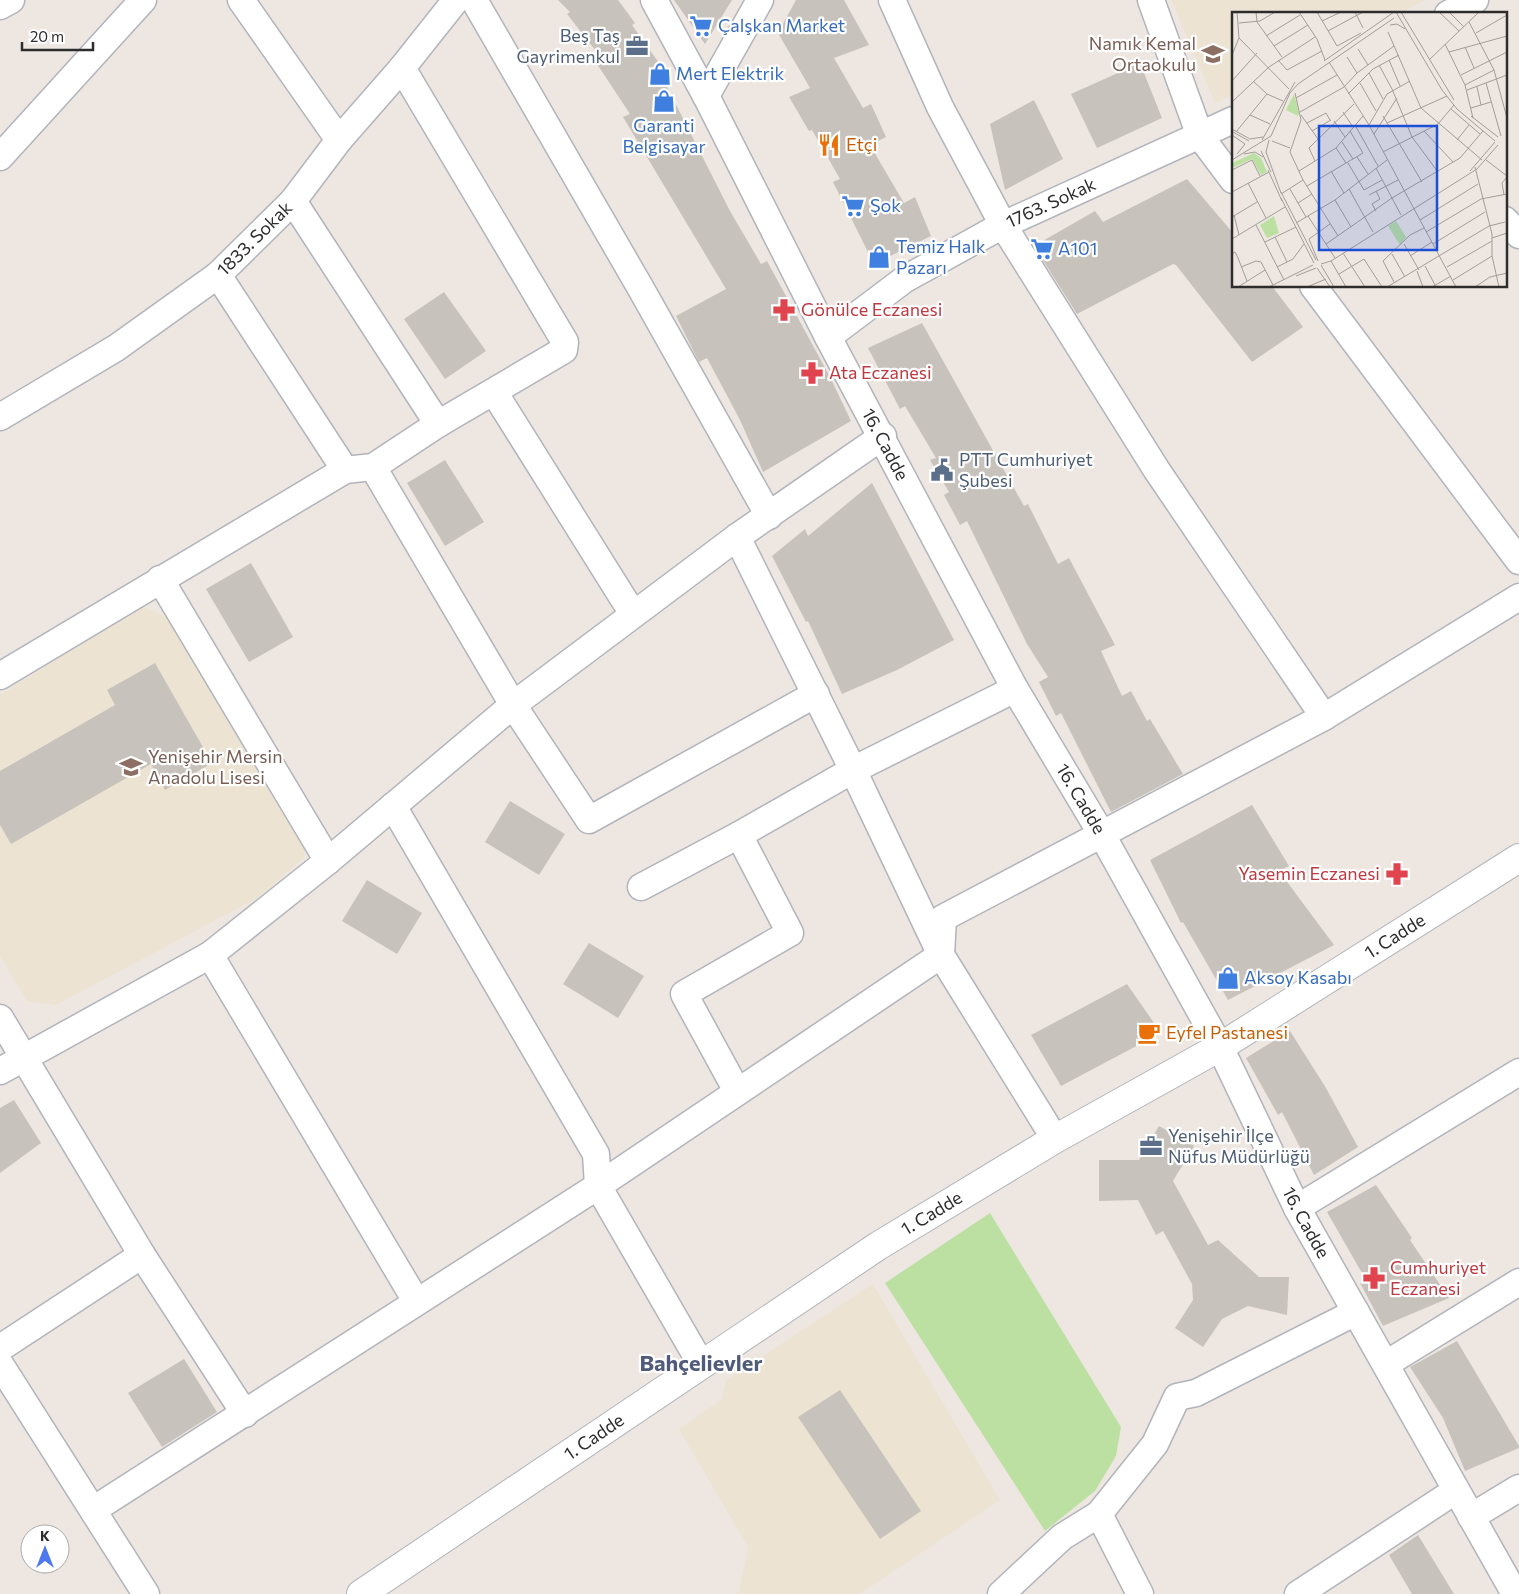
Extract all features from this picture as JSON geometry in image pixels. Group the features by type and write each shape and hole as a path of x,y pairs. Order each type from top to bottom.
{"street":[{"path":"0,6 11,0"},
{"path":"0,157 144,0"},
{"path":"241,0 338,140"},
{"path":"474,0 640,287 768,516"},
{"name":"16. Cadde","path":"654,0 706,96 828,337 883,436 1015,689 1101,833 1220,1048 1297,1208 1386,1364 1455,1491 1515,1594"},
{"path":"706,96 760,0"},
{"path":"892,0 940,107 1003,224 1156,469 1324,717"},
{"path":"1151,0 1200,136 1232,179"},
{"path":"1452,12 1475,0"},
{"name":"1833. Sokak","path":"0,417 116,348 218,275 293,201 338,140 402,68 447,4"},
{"path":"0,676 345,470 373,467 438,424 564,350 565,342 402,68"},
{"name":"1763. Sokak","path":"828,337 905,280 1003,224 1232,120"},
{"path":"293,201 438,424"},
{"path":"1506,221 1519,235"},
{"path":"218,275 345,470"},
{"path":"1314,288 1519,561"},
{"path":"494,392 633,614"},
{"path":"0,1071 210,954 328,861 513,705 737,537 883,436"},
{"path":"373,467 513,705 589,820 816,694"},
{"path":"737,537 816,694 941,954 1055,1139"},
{"path":"160,579 328,861"},
{"path":"941,954 943,918 1324,717 1519,597"},
{"path":"641,887 739,835 853,770 1015,689"},
{"path":"393,806 596,1154 598,1186 701,1364"},
{"path":"737,1091 684,994 790,932 739,835"},
{"name":"1. Cadde","path":"361,1594 878,1246 1055,1139 1220,1048 1519,858"},
{"path":"210,954 416,1301"},
{"path":"93,1510 598,1186 941,954"},
{"path":"0,1018 142,1255 244,1414"},
{"path":"1297,1208 1519,1072"},
{"path":"0,1348 142,1255"},
{"path":"1386,1364 1519,1282"},
{"path":"1001,1594 1062,1537 1099,1514 1155,1444 1177,1397 1196,1393 1356,1312"},
{"path":"0,1364 146,1594"},
{"path":"1471,1517 1519,1488"},
{"path":"1298,1594 1455,1491"},
{"path":"1099,1514 1140,1594"}],"shaded area":[{"name":"Namık Kemal Ortaokulu","path":"1171,0 1426,0 1402,12 1232,12 1232,95 1215,103"},
{"name":"Yenişehir Mersin Anadolu Lisesi","path":"141,606 174,620 306,840 304,858 257,898 56,1005 27,1001 0,956 0,695"},
{"path":"873,1284 1000,1500 860,1594 736,1594 739,1592 748,1547 679,1429 722,1399 726,1380"}],"green space":[{"path":"990,1213 1121,1427 1116,1456 1095,1491 1045,1531 885,1283"}],"building":[{"path":"558,0 618,0 635,23 632,25 669,77 664,81 730,211 761,264 767,261 830,377 851,421 763,472 740,420 707,358 699,362 676,316 726,289 623,117 630,114 597,64 603,60 567,14 570,12"},
{"path":"674,0 732,0 705,44"},
{"path":"796,0 844,0 869,45 834,58 863,108 871,104 886,137 870,145 904,203 915,197 931,236 874,264 833,182 840,179 812,130 809,131 789,97 810,88 778,33"},
{"path":"1140,63 1162,118 1097,148 1071,94"},
{"path":"1034,100 1063,159 1005,190 990,124"},
{"path":"1187,179 1232,232 1232,288 1274,288 1303,327 1252,362 1176,265 1173,264 1077,314 1034,246 1095,211 1103,222"},
{"path":"444,292 486,351 445,379 404,319"},
{"path":"922,323 1024,506 1028,504 1058,564 1069,558 1115,645 1101,651 1122,696 1131,691 1147,721 1150,719 1183,774 1111,812 1061,713 1056,716 1039,682 1048,677 1027,644 967,521 960,525 944,495 949,492 930,460 936,458 905,406 900,409 868,348"},
{"path":"445,460 484,522 445,546 407,483"},
{"path":"872,483 954,640 897,670 842,694 808,621 806,622 772,556 805,529 808,536"},
{"path":"251,563 293,637 249,662 206,589"},
{"path":"155,663 212,763 165,790 151,764 11,844 0,825 0,771 115,705 107,690"},
{"path":"510,801 565,834 539,875 485,842"},
{"path":"1252,805 1289,866 1279,871 1334,945 1228,1000 1183,922 1181,923 1150,860"},
{"path":"367,880 422,913 397,954 342,921"},
{"path":"589,943 644,976 618,1018 563,984"},
{"path":"1127,984 1161,1033 1061,1086 1031,1035"},
{"path":"1290,1031 1326,1088 1358,1147 1314,1175 1282,1112 1278,1115 1246,1058"},
{"path":"14,1100 41,1143 0,1173 0,1108"},
{"path":"1159,1126 1194,1146 1173,1181 1208,1245 1218,1240 1259,1277 1289,1277 1287,1315 1248,1306 1222,1319 1203,1347 1175,1328 1193,1300 1192,1284 1163,1231 1156,1235 1138,1200 1099,1201 1099,1160 1139,1160"},
{"path":"1376,1185 1449,1298 1383,1326 1360,1283 1366,1280 1327,1212"},
{"path":"1457,1341 1519,1446 1519,1448 1465,1471 1443,1418 1410,1367"},
{"path":"184,1359 217,1412 162,1447 128,1393"},
{"path":"840,1390 921,1511 880,1539 798,1417"},
{"path":"1418,1535 1454,1594 1412,1594 1389,1555"}],"place":[{"name":"Çalşkan Market","path":"701,26"},
{"name":"Beş Taş Gayrimenkul","path":"637,46"},
{"name":"Namık Kemal Ortaokulu","path":"1213,54"},
{"name":"Mert Elektrik","path":"660,74"},
{"name":"Garanti Belgisayar","path":"664,101"},
{"name":"Etçi","path":"829,145"},
{"name":"Şok","path":"853,206"},
{"name":"A101","path":"1042,249"},
{"name":"Temiz Halk Pazarı","path":"879,257"},
{"name":"Gönülce Eczanesi","path":"784,310"},
{"name":"Ata Eczanesi","path":"812,373"},
{"name":"PTT Cumhuriyet Şubesi","path":"942,470"},
{"name":"Yenişehir Mersin Anadolu Lisesi","path":"131,767"},
{"name":"Yasemin Eczanesi","path":"1397,874"},
{"name":"Aksoy Kasabı","path":"1228,978"},
{"name":"Eyfel Pastanesi","path":"1149,1033"},
{"name":"Yenişehir İlçe Nüfus Müdürlüğü","path":"1151,1146"},
{"name":"Cumhuriyet Eczanesi","path":"1374,1278"}],"district":[{"name":"Bahçelievler","path":"701,1363"}]}
